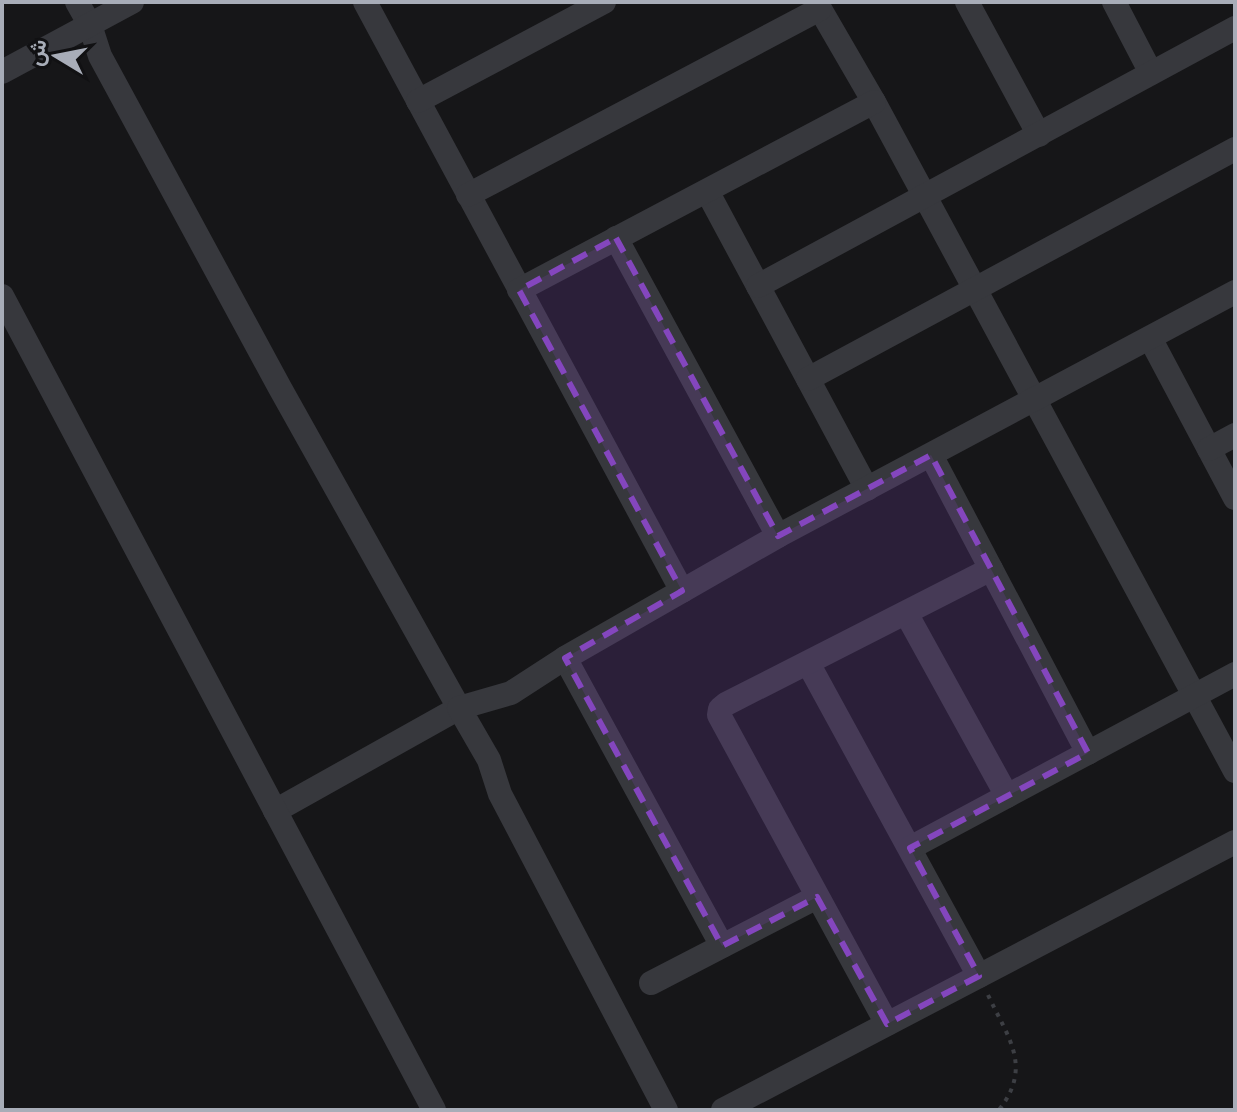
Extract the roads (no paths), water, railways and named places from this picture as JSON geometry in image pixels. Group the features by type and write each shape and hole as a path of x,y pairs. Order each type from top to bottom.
{"street":[{"path":"77,2 90,25 100,56 152,153 489,760 500,794 666,1110"},
{"path":"2,72 132,2"},
{"path":"418,101 604,2"},
{"path":"967,2 1039,135"},
{"path":"1114,2 1151,73"},
{"path":"368,3 682,591"},
{"path":"468,195 818,6 874,102 1235,771"},
{"path":"758,286 1235,28"},
{"path":"519,290 874,102"},
{"path":"808,379 1235,149"},
{"path":"707,191 867,489"},
{"path":"616,238 778,536"},
{"path":"275,811 459,708 511,693 565,658 778,536 1235,292"},
{"path":"2,296 434,1110"},
{"path":"1150,338 1235,498"},
{"path":"1209,449 1235,435"},
{"path":"931,455 1088,753"},
{"path":"887,1024 719,715 720,709 991,569"},
{"path":"906,613 1007,796"},
{"path":"565,658 722,946"},
{"path":"808,663 979,976"},
{"path":"910,848 1235,674"},
{"path":"723,1110 1235,842"},
{"path":"651,983 817,897"}]}
